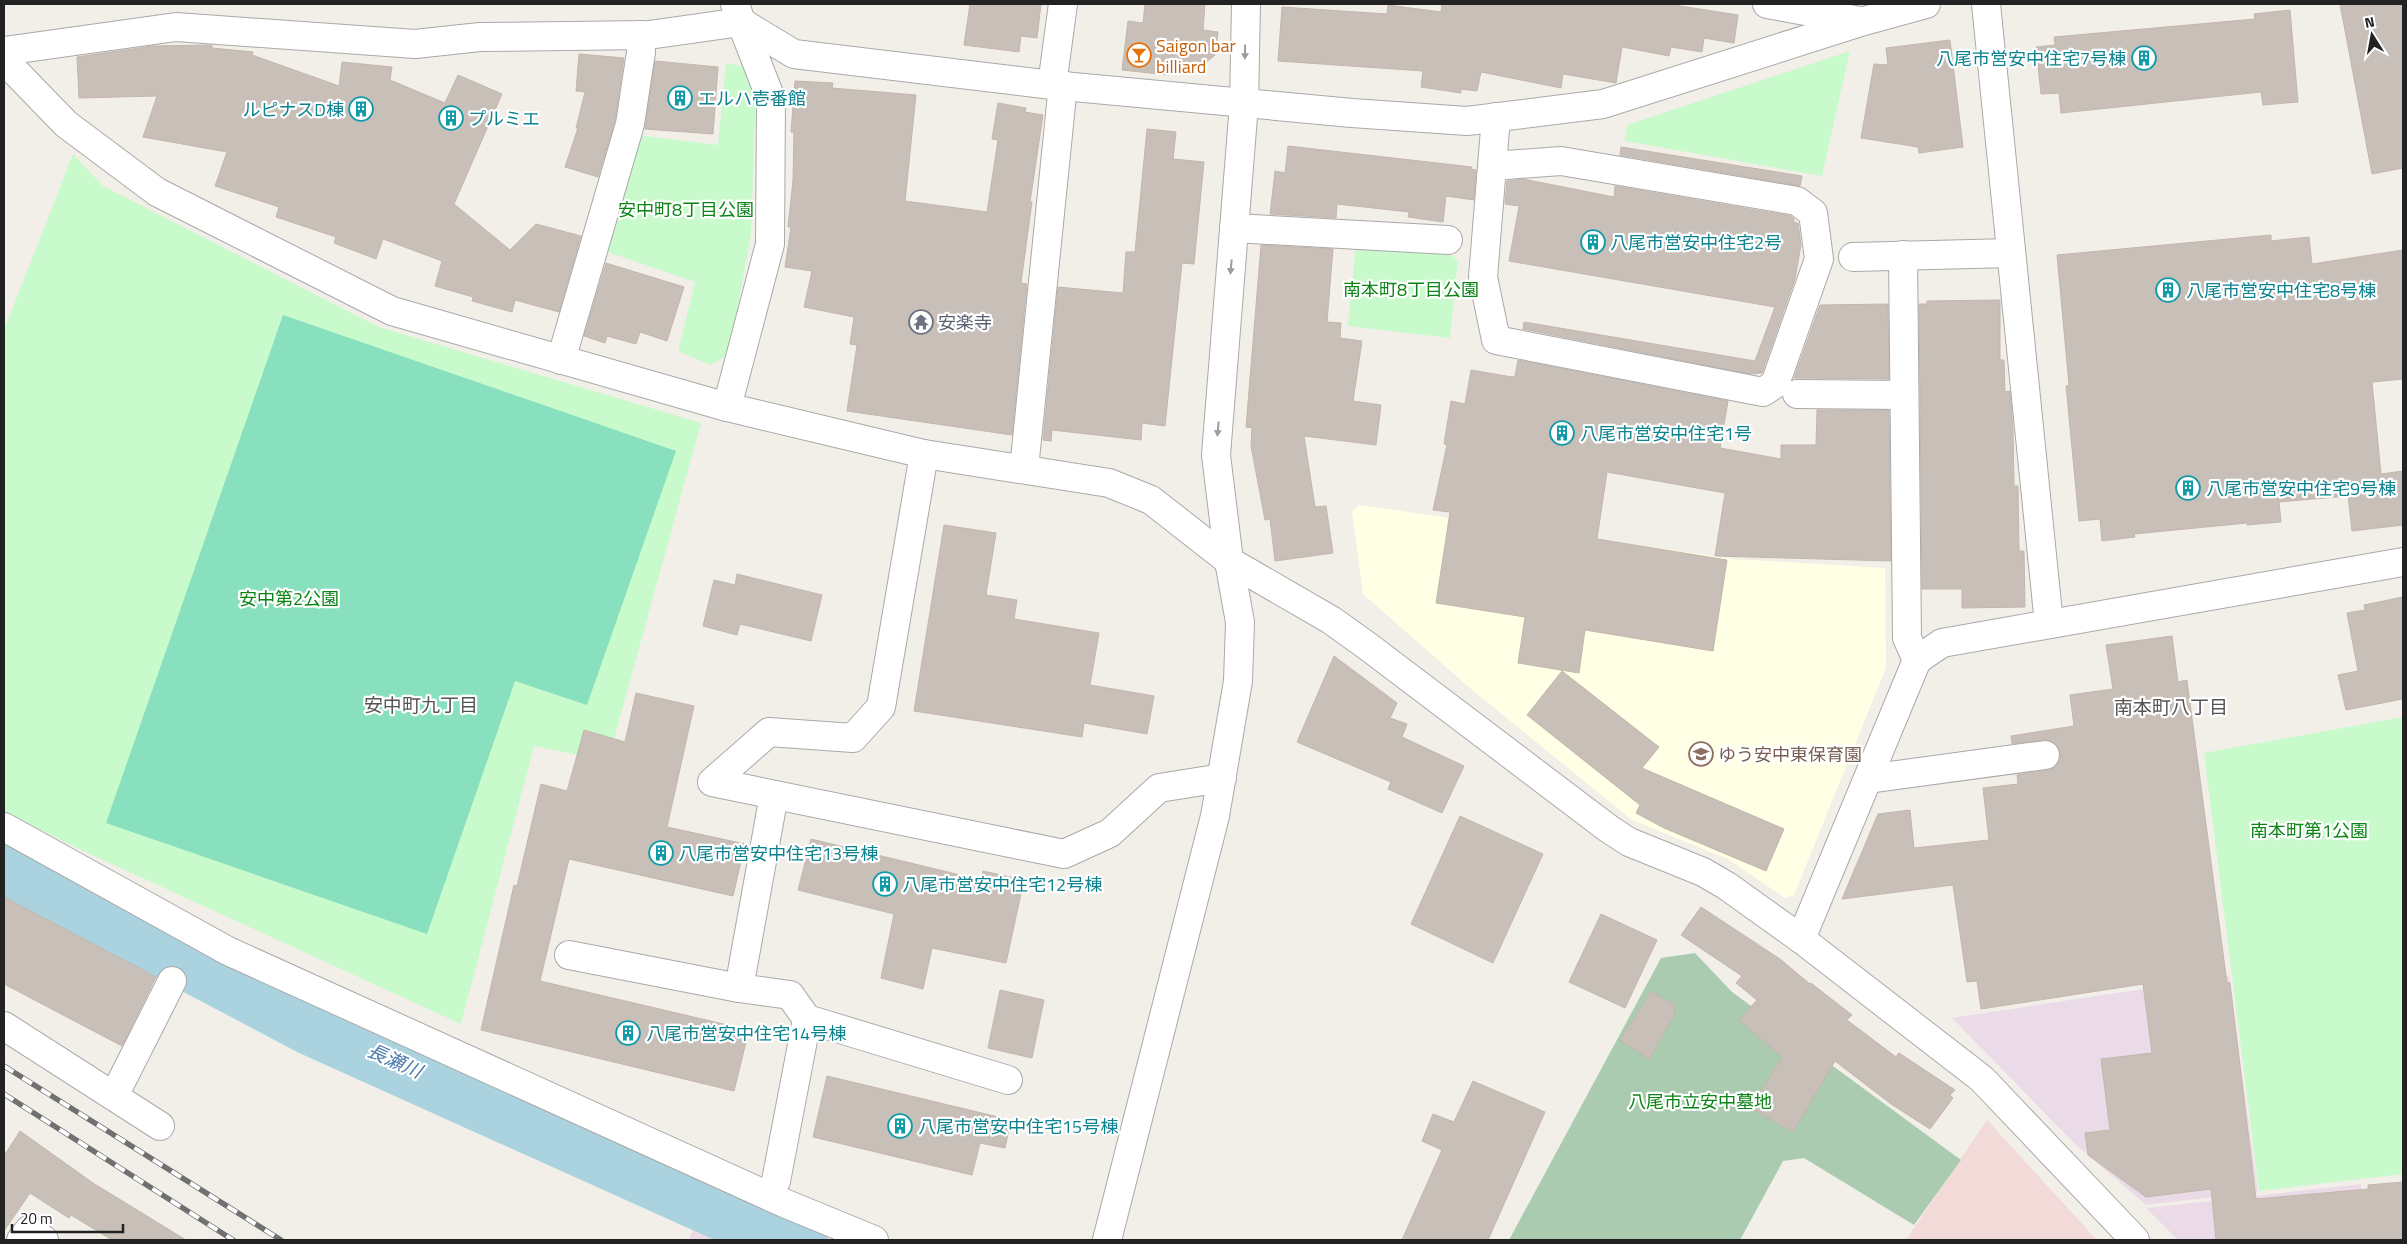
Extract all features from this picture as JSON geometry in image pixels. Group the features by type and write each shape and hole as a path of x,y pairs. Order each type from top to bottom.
{"street":[{"path":"1024,469 1063,4"},
{"path":"1107,1240 1215,816 1238,681 1240,622 1229,561 1216,455 1244,104 1246,4"},
{"path":"1766,4 1864,21"},
{"path":"4,51 176,27 414,44 480,37 640,35 738,13 794,54 1057,85 1244,104 1467,121 1603,104 1864,21 1926,4"},
{"path":"1986,4 2049,624"},
{"path":"728,407 770,244 771,99 738,13"},
{"path":"561,360 630,124 641,52 640,35"},
{"path":"4,60 66,124 157,192 392,311 728,407 924,454 1109,483 1151,500 1229,561 1331,620 1366,645 1629,842 1703,872 1727,886 1801,938 1982,1079 2135,1240"},
{"path":"1492,166 1561,161 1797,201 1813,213 1819,259 1775,384 1763,392 1496,340 1483,277 1492,166 1496,117"},
{"path":"1234,228 1448,240"},
{"path":"1854,257 2011,253"},
{"path":"1903,255 1907,638 1917,660"},
{"path":"1797,394 1904,395"},
{"path":"924,454 881,707 853,738 769,732 712,782 1064,854 1110,833 1159,788 1222,778"},
{"path":"1801,938 1917,660 1942,643 2403,562"},
{"path":"1868,779 2045,755"},
{"path":"739,988 774,795"},
{"path":"4,827 228,951 784,1203 874,1240"},
{"path":"569,955 739,988 790,995 808,1019 1008,1080"},
{"path":"114,1096 172,981"},
{"path":"776,1182 808,1019"},
{"path":"4,1026 160,1126"},
{"path":"21,1240 29,1230 44,1240"}],"shaded area":[{"name":"ゆう安中東保育園","path":"1359,505 1734,559 1885,568 1886,668 1794,895 1785,898 1728,859 1632,820 1471,689 1363,594 1352,512"},
{"path":"2229,976 2258,1192 2146,1205 2075,1144 1952,1018"},
{"path":"1987,1120 2097,1240 1906,1240"},
{"path":"2361,1184 2365,1240 2178,1240 2146,1208"},
{"path":"698,1217 753,1240 689,1240"}],"green space":[{"path":"1850,51 1822,176 1625,141 1627,125"},
{"name":"安中町8丁目公園","path":"726,63 741,66 756,83 751,234 729,354 710,365 678,351 695,282 605,251 636,135 718,145"},
{"name":"安中第2公園","path":"73,154 103,186 379,327 701,423 608,761 534,746 461,1024 79,849 4,812 4,330"},
{"name":"南本町8丁目公園","path":"1356,242 1440,247 1458,260 1450,338 1348,326"},
{"path":"283,315 676,451 587,705 515,681 427,934 106,823"},
{"name":"南本町第1公園","path":"2403,717 2403,1174 2259,1191 2204,753"},
{"name":"八尾市立安中墓地","path":"1695,953 1732,992 1961,1160 1914,1225 1804,1158 1783,1161 1740,1240 1509,1240 1661,958"}],"building":[{"path":"970,4 1041,4 1037,38 1021,36 1019,52 964,45"},
{"path":"1145,4 1205,4 1203,30 1218,32 1215,55 1202,66 1171,63 1169,75 1122,70 1128,21 1143,23"},
{"path":"1442,4 1667,4 1738,15 1734,43 1704,38 1702,52 1671,47 1669,56 1622,47 1616,83 1563,74 1561,88 1481,72 1477,91 1461,89 1461,93 1421,87 1423,71 1278,61 1282,7 1387,14 1388,5 1441,12"},
{"path":"2340,4 2403,4 2403,168 2372,174"},
{"name":"八尾市営安中住宅7号棟","path":"2290,10 2298,102 2263,105 2261,92 2061,113 2059,93 2041,94 2036,47 2055,45 2054,37 2255,19 2254,14"},
{"path":"1950,40 1963,147 1919,153 1918,147 1861,138 1874,64 1888,65 1886,48"},
{"path":"212,45 212,48 253,52 252,55 339,86 342,62 392,67 390,80 445,103 458,75 502,94 454,204 510,250 536,224 581,236 559,312 515,300 512,312 472,301 473,297 435,286 442,261 383,239 376,259 334,243 336,237 276,217 279,207 215,186 227,152 143,137 157,96 79,98 77,57 153,46"},
{"path":"579,54 624,58 615,121 598,177 565,167 578,128 576,128 585,92 576,91"},
{"name":"エルハ壱番館","path":"655,61 718,67 713,134 645,129"},
{"path":"795,81 833,83 832,88 916,95 905,201 987,212 998,140 992,139 998,103 1026,108 1025,112 1043,115 1030,202 1032,202 1021,283 1027,284 1012,435 847,411 857,345 850,344 854,317 804,307 812,271 785,267 791,227 788,227 793,180 794,132 791,132"},
{"path":"1147,129 1176,132 1173,159 1204,162 1194,264 1182,263 1165,426 1142,423 1141,440 1052,430 1051,441 1043,440 1058,287 1123,293 1126,252 1135,252"},
{"path":"1288,146 1472,167 1471,169 1476,170 1474,200 1446,196 1443,222 1408,217 1409,212 1337,204 1336,218 1270,214 1275,171 1285,173"},
{"path":"1621,147 1802,176 1800,186 1620,155"},
{"name":"八尾市営安中住宅2号","path":"1523,179 1614,197 1615,186 1791,216 1794,222 1798,223 1801,245 1795,279 1762,373 1750,374 1523,329 1524,322 1755,361 1775,307 1509,261 1519,206 1505,204 1507,181"},
{"path":"2271,235 2271,241 2309,237 2312,264 2403,250 2403,379 2372,382 2381,474 2403,471 2403,525 2352,531 2348,496 2279,502 2281,522 2247,525 2247,523 2134,534 2135,537 2102,541 2100,519 2079,521 2066,386 2069,385 2057,255"},
{"path":"1261,245 1333,249 1327,322 1341,323 1340,338 1362,341 1353,401 1381,405 1376,445 1304,436 1315,507 1326,506 1333,553 1275,561 1270,519 1265,520 1251,446 1252,428 1246,427"},
{"path":"606,263 684,287 667,341 640,332 636,344 607,336 605,343 584,336"},
{"path":"2000,300 2000,360 2004,360 2005,392 2010,391 2014,486 2018,486 2019,551 2024,551 2025,607 1962,608 1962,589 1922,589 1919,304 1927,304 1927,301"},
{"path":"1888,304 1889,379 1794,378 1820,305"},
{"path":"1518,360 1728,401 1720,448 1781,459 1781,445 1816,445 1817,410 1889,410 1891,561 1715,556 1725,493 1607,472 1597,539 1727,560 1713,651 1585,630 1579,673 1518,663 1525,617 1436,603 1450,512 1433,510 1447,445 1444,444 1451,401 1465,404 1471,370 1512,377 1515,376"},
{"path":"944,525 996,533 986,595 1017,600 1014,619 1099,633 1090,685 1154,696 1147,734 1084,723 1082,737 914,711"},
{"path":"737,574 822,595 811,641 740,624 737,635 703,626 714,580 735,585"},
{"path":"2403,597 2403,699 2346,710 2338,675 2358,671 2347,613 2365,610 2364,605"},
{"path":"2172,636 2178,682 2187,680 2227,983 2230,983 2256,1199 2368,1189 2368,1185 2403,1182 2403,1240 2216,1240 2211,1189 2146,1197 2088,1155 2085,1133 2110,1130 2101,1059 2152,1053 2143,984 1981,1009 1977,981 1967,982 1953,885 1842,899 1878,814 1910,810 1914,848 1989,840 1983,788 2018,784 2017,775 2048,770 2055,767 2060,760 2060,752 2057,745 2051,741 2043,740 2012,744 2011,736 2074,726 2070,695 2113,689 2106,645"},
{"path":"1334,656 1397,703 1390,718 1407,724 1402,737 1464,766 1442,813 1388,789 1391,782 1297,742"},
{"path":"1562,671 1659,747 1642,768 1784,829 1766,871 1664,828 1636,813 1640,805 1527,715"},
{"path":"636,693 694,706 667,827 745,844 733,896 569,859 540,981 749,1030 734,1091 481,1030 514,885 517,886 541,784 567,791 584,730 625,742"},
{"path":"1460,816 1543,854 1493,963 1411,924"},
{"path":"811,839 981,880 983,871 1024,880 1006,963 932,948 923,989 881,978 894,914 798,890"},
{"path":"4,897 156,977 122,1046 4,984"},
{"path":"1701,907 1780,959 1852,1015 1847,1020 1896,1057 1899,1053 1955,1090 1950,1095 1953,1098 1930,1129 1891,1104 1835,1061 1793,1132 1751,1108 1782,1057 1739,1020 1757,1000 1736,983 1742,976 1681,935"},
{"path":"1601,914 1657,940 1625,1008 1569,982"},
{"path":"1000,990 1044,1000 1032,1058 988,1048"},
{"path":"1651,992 1674,1004 1674,1016 1649,1059 1620,1040"},
{"name":"八尾市営安中住宅15号棟","path":"827,1076 1011,1120 1005,1148 980,1143 972,1175 813,1137"},
{"path":"1473,1081 1545,1112 1488,1240 1402,1240 1442,1150 1422,1141 1433,1114 1454,1122"},
{"path":"20,1131 93,1183 186,1240 112,1240 71,1215 69,1218 30,1193 4,1231 4,1156"}],"waterway":[{"name":"長瀬川","path":"4,860 315,1024 795,1240"}],"railway":[{"path":"4,1066 281,1240"},
{"path":"4,1094 233,1240"}],"place":[{"name":"Saigon bar billiard","path":"1139,55"},
{"name":"八尾市営安中住宅7号棟","path":"2144,58"},
{"name":"エルハ壱番館","path":"680,98"},
{"name":"ルピナスD棟","path":"361,109"},
{"name":"プルミエ","path":"451,118"},
{"name":"八尾市営安中住宅2号","path":"1593,242"},
{"name":"八尾市営安中住宅8号棟","path":"2168,290"},
{"name":"安楽寺","path":"921,322"},
{"name":"八尾市営安中住宅1号","path":"1562,433"},
{"name":"八尾市営安中住宅9号棟","path":"2188,488"},
{"name":"ゆう安中東保育園","path":"1701,754"},
{"name":"八尾市営安中住宅13号棟","path":"661,853"},
{"name":"八尾市営安中住宅12号棟","path":"885,884"},
{"name":"八尾市営安中住宅14号棟","path":"628,1033"},
{"name":"八尾市営安中住宅15号棟","path":"900,1126"}],"district":[{"name":"安中町九丁目","path":"421,704"},
{"name":"南本町八丁目","path":"2171,706"}]}
